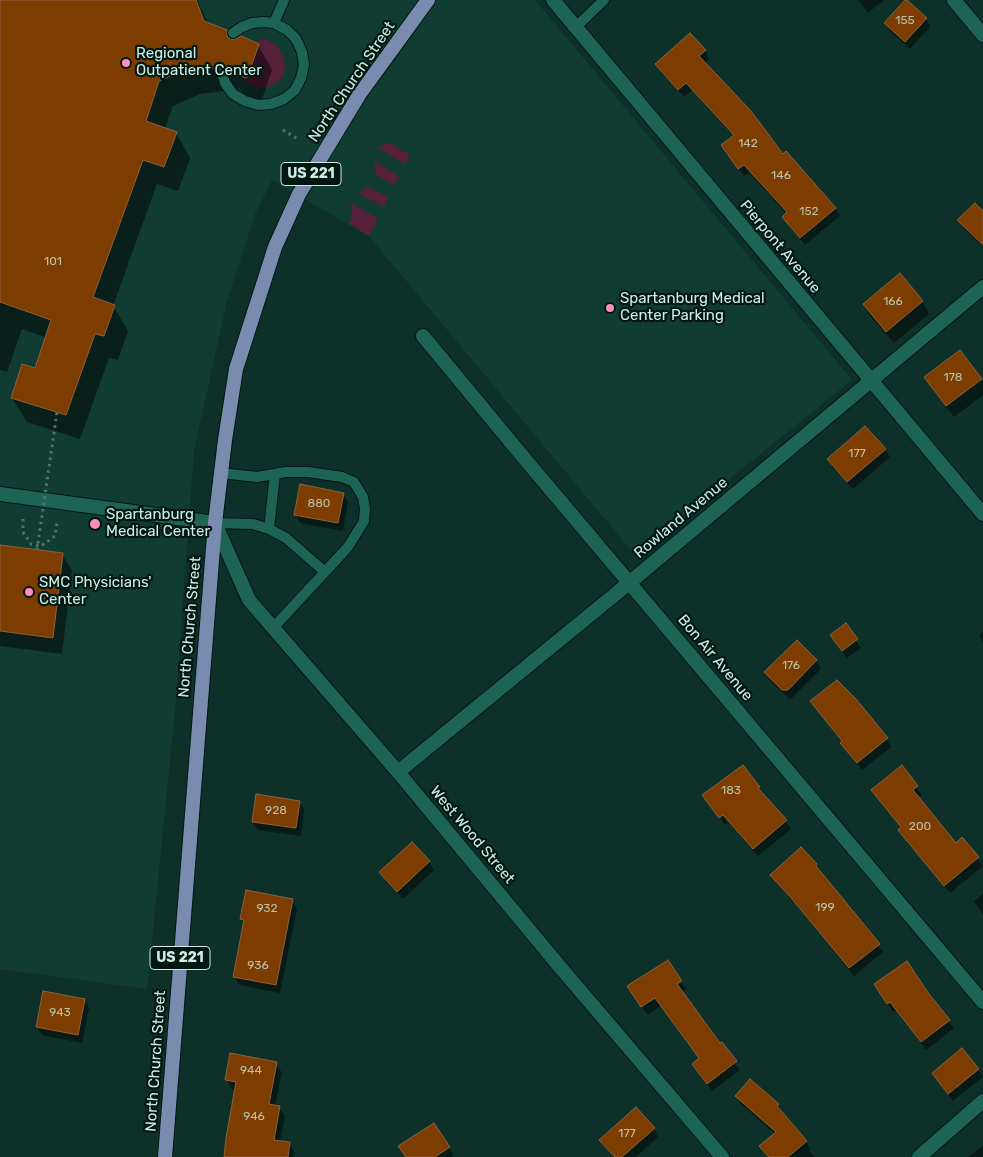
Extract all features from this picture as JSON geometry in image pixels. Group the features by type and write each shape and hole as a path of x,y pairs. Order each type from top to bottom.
{"main road":[{"name":"North Church Street","path":"165,1157 215,523 236,369 275,247 299,194 354,103 428,0"}],"street":[{"name":"Pierpont Avenue","path":"553,0 983,514"},
{"path":"954,0 983,35"},
{"name":"Rowland Avenue","path":"398,772 629,583 983,287"},
{"name":"Bon Air Avenue","path":"423,336 983,1002"},
{"path":"0,494 215,523"},
{"name":"West Wood Street","path":"215,523 248,600 398,772 560,967 722,1157"},
{"path":"919,1157 983,1101"}],"lane":[{"path":"274,23 284,0"},
{"path":"576,27 604,0"},
{"path":"221,70 225,83 233,94 245,101 258,105 271,104 284,99 294,90 301,78 304,65 302,52 296,39 287,30 274,23 264,22 252,23 233,33"},
{"path":"221,473 257,477 308,472 348,479 358,487 363,497 364,521 348,547 273,628"},
{"path":"269,529 275,474"},
{"path":"215,523 252,524 269,529 286,538 325,572"}],"path":[{"path":"283,130 298,139"},
{"path":"37,550 57,412"},
{"path":"24,519 23,532 31,544 41,546 55,536 57,523"}],"shaded area":[{"name":"Spartanburg Medical Center","path":"0,0 535,0 852,380 635,555 369,236 272,180 255,214 227,301 194,451 175,710 147,989 0,969"},
{"path":"265,39 276,45 283,55 284,74 279,81 269,87 258,88 246,83 242,76 247,77 258,44 253,42"},
{"path":"388,142 410,155 405,164 378,148"},
{"path":"374,161 399,176 394,185 376,175"},
{"path":"368,187 388,197 384,207 358,193"},
{"path":"350,203 378,218 369,236 349,224 352,214"}],"building":[{"path":"0,0 196,0 204,21 227,30 227,36 230,39 234,40 241,36 259,44 247,78 229,73 226,65 222,63 216,65 214,69 209,67 186,69 159,81 146,121 177,132 164,167 143,160 93,297 115,305 104,336 95,334 66,415 11,398 22,364 35,368 51,320 0,302"},
{"path":"905,0 927,18 905,42 884,23"},
{"path":"690,33 706,50 699,56 751,111 783,154 786,151 836,208 800,238 782,217 787,212 744,165 738,169 721,145 734,135 686,83 678,90 655,64"},
{"path":"975,203 983,211 983,245 957,220"},
{"path":"900,273 923,301 886,332 863,304"},
{"path":"960,350 982,379 946,406 924,377"},
{"path":"865,426 886,449 847,482 827,459"},
{"path":"300,484 344,493 338,523 294,515"},
{"name":"SMC Physicians' Center","path":"0,545 63,553 53,638 0,631"},
{"path":"846,623 858,639 842,651 830,635"},
{"path":"797,640 817,660 788,690 782,690 764,672"},
{"path":"837,680 856,699 888,738 857,763 810,701"},
{"path":"743,765 760,787 758,788 787,820 753,849 723,815 719,818 702,795"},
{"path":"902,765 918,786 913,790 956,843 962,837 979,857 944,886 898,830 901,827 871,790"},
{"path":"256,794 300,801 296,828 252,822"},
{"path":"412,842 430,861 397,892 379,872"},
{"path":"801,847 817,864 816,866 880,944 849,968 770,875"},
{"path":"246,890 293,899 276,985 233,977 244,920 240,919"},
{"path":"668,960 682,981 677,984 720,1043 722,1042 737,1061 707,1084 692,1064 699,1058 655,998 641,1007 627,986"},
{"path":"907,961 929,994 950,1020 921,1042 890,1002 887,1004 874,984"},
{"path":"43,991 85,999 78,1035 36,1027"},
{"path":"962,1048 979,1069 948,1094 932,1073"},
{"path":"230,1053 277,1062 269,1104 280,1106 274,1140 290,1142 288,1157 224,1157 236,1082 225,1080"},
{"path":"750,1079 779,1104 777,1106 807,1141 788,1157 769,1157 759,1146 776,1132 735,1096"},
{"path":"636,1107 655,1128 622,1157 615,1157 599,1140"},
{"path":"434,1123 450,1147 435,1157 406,1157 398,1146"}],"place":[{"name":"Regional Outpatient Center","path":"126,63"},
{"name":"Spartanburg Medical Center Parking","path":"610,308"},
{"name":"Spartanburg Medical Center","path":"95,524"},
{"name":"SMC Physicians' Center","path":"29,592"}]}
